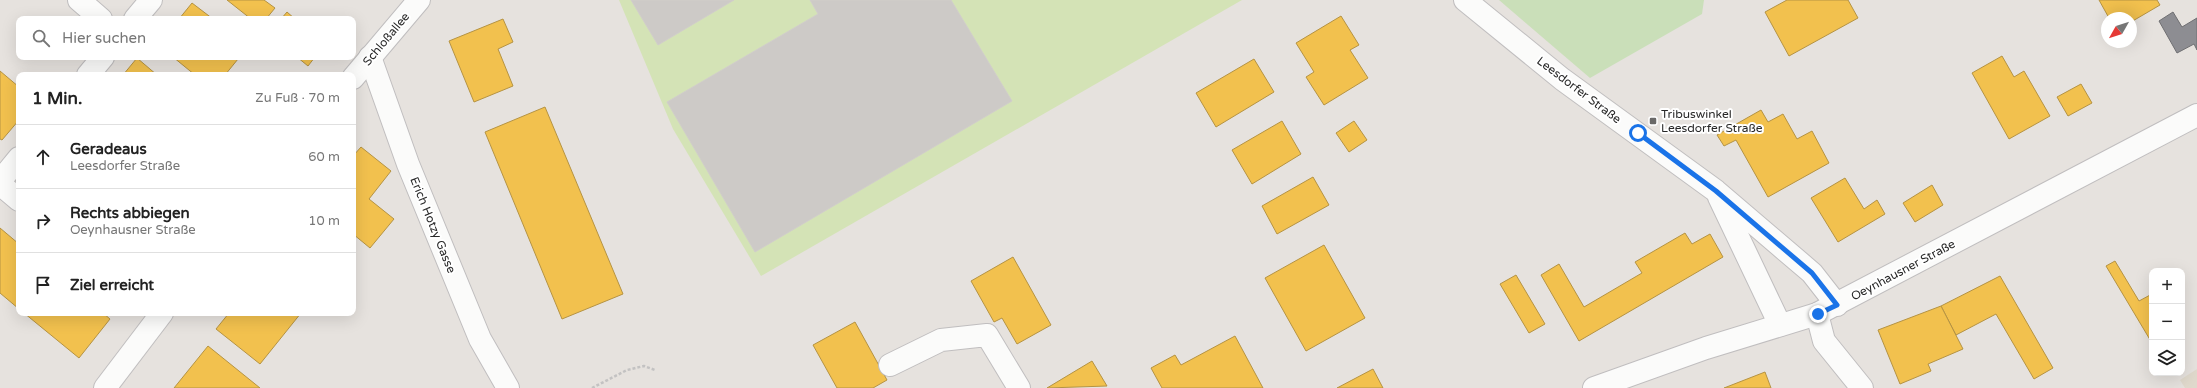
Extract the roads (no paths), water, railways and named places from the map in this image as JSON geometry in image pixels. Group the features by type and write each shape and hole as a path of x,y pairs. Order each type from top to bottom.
{"street":[{"path":"79,0 98,16"},
{"path":"138,16 151,0"},
{"name":"Schloßallee","path":"356,74 419,0"},
{"name":"Leesdorfer Straße","path":"1465,0 1562,79 1716,191 1812,273 1837,305"},
{"name":"Erich Hotzy Gasse","path":"370,57 408,164 480,339 508,388"},
{"path":"90,72 100,60"},
{"name":"Oeynhausner Straße","path":"1594,388 1706,348 1818,314 2197,115"},
{"path":"0,181 16,162"},
{"path":"0,184 16,197"},
{"name":"Leesdorfer Straße","path":"1716,191 1780,325"},
{"path":"1818,314 1824,341 1862,388"},
{"path":"105,388 156,316"},
{"path":"890,365 941,340 987,335 1019,388"}],"place":[{"name":"Tribuswinkel Leesdorfer Straße","path":"1653,121"}]}
